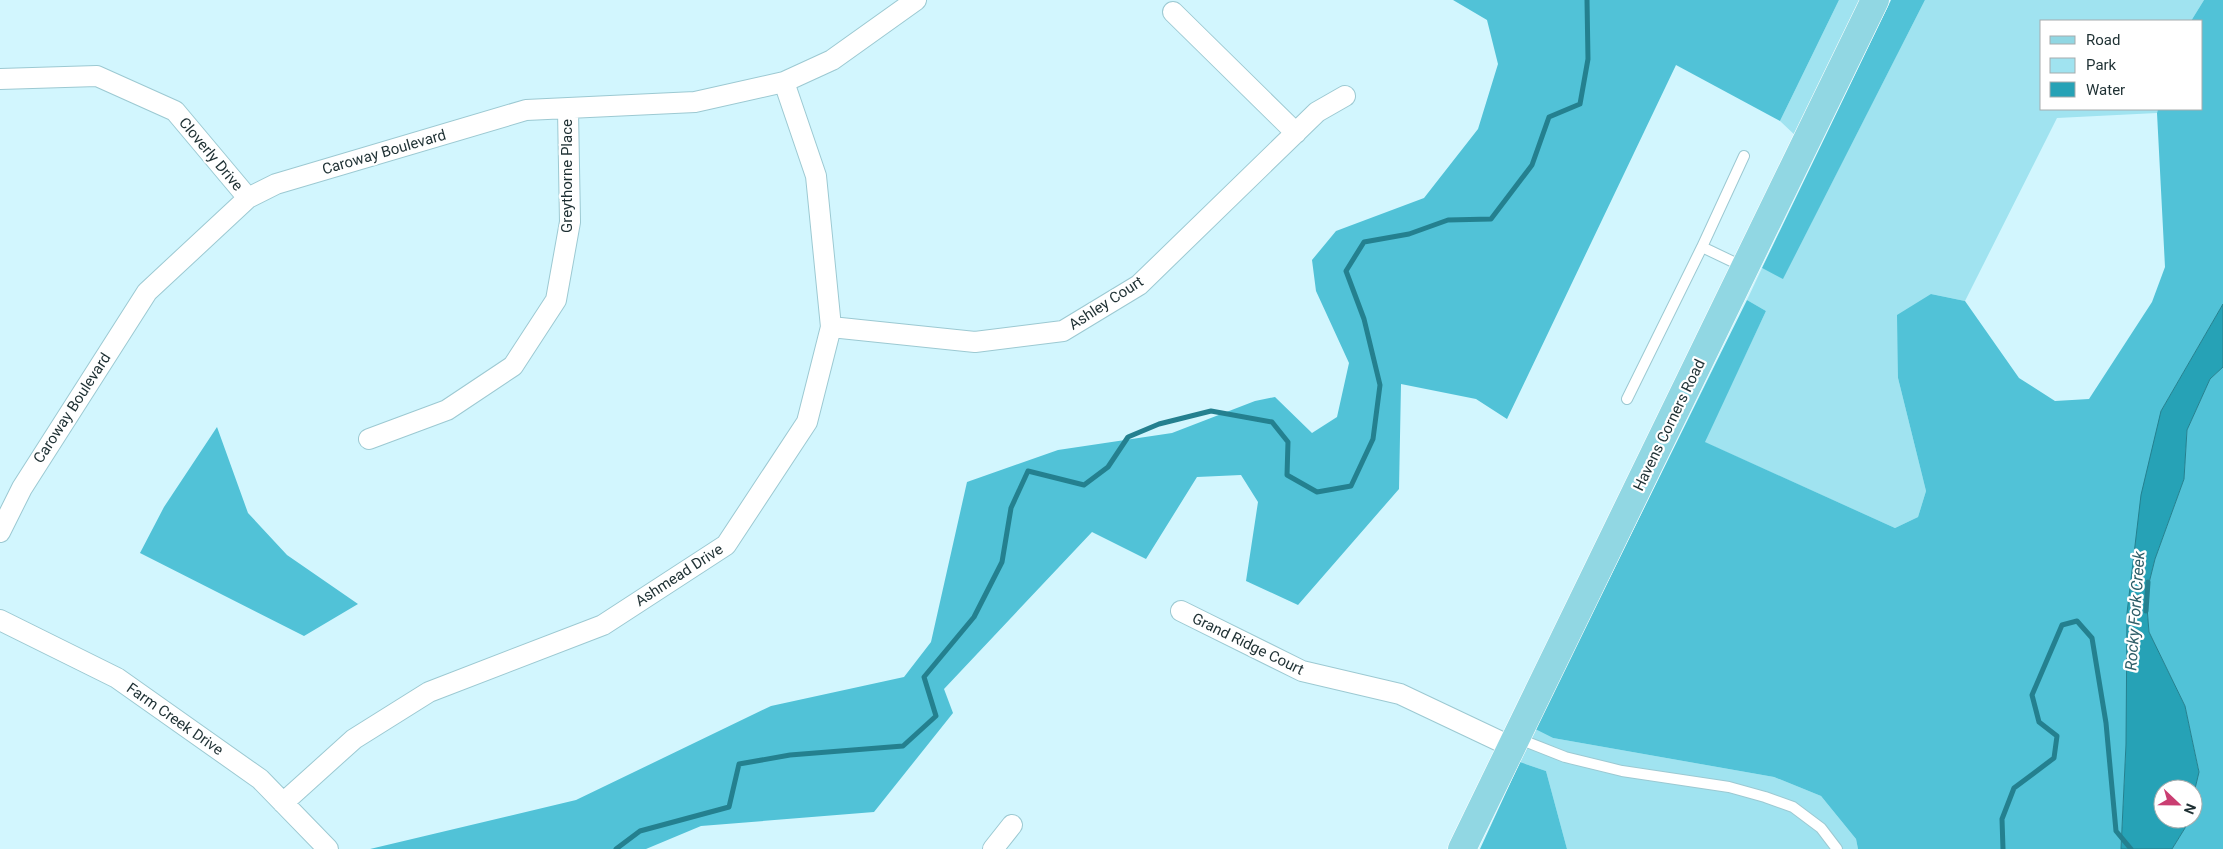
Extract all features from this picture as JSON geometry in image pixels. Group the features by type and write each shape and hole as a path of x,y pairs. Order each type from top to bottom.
{"main road":[{"name":"Havens Corners Road","path":"1462,849 1875,0"}],"street":[{"name":"Caroway Boulevard","path":"0,532 22,488 147,292 248,198 276,184 526,110 568,110 695,102 784,82 832,60 916,0"},
{"path":"1173,12 1296,133"},
{"name":"Cloverly Drive","path":"0,79 97,76 175,111 248,198"},
{"name":"Ashmead Drive","path":"283,803 354,738 429,692 603,625 726,545 807,422 830,327 816,176 784,82"},
{"name":"Ashley Court","path":"830,327 975,342 1063,331 1139,285 1317,112 1345,96"},
{"name":"Greythorne Place","path":"369,439 447,410 513,366 556,300 570,222 568,110"},
{"name":"Grand Ridge Court","path":"1181,611 1302,671 1400,694 1514,742"},
{"name":"Farm Creek Drive","path":"0,620 117,678 260,779 328,849"},
{"path":"993,849 1012,824"}],"lane":[{"path":"1627,399 1702,247 1744,156"},
{"path":"1702,247 1745,268"},
{"path":"1514,742 1612,768 1729,787 1765,797 1793,807 1821,828 1838,849"}],"green space":[{"path":"1839,0 1863,0 1798,138 1780,121"},
{"path":"1925,0 2204,0 2192,20 2040,20 2040,110 2158,110 2157,113 2057,118 1965,301 1931,294 1898,378 1926,491 1918,517 1895,528 1704,442 1766,311 1747,300 1762,268 1783,278"},
{"path":"1535,729 1553,738 1774,777 1821,796 1856,839 1858,849 1567,849 1546,771 1520,762"}],"shaded area":[{"path":"1453,0 1839,0 1780,121 1676,65 1507,419 1476,399 1401,384 1399,489 1298,605 1246,581 1258,502 1241,475 1197,477 1146,559 1092,532 944,689 953,713 874,812 701,826 646,849 370,849 576,800 771,706 904,677 931,642 967,482 1058,450 1172,433 1255,401 1275,397 1312,433 1337,417 1349,363 1316,291 1312,260 1336,231 1424,198 1478,129 1498,64 1487,20"},
{"path":"1891,0 1925,0 1783,279 1762,268"},
{"path":"2204,0 2223,0 2223,304 2161,411 2126,744 2121,849 1858,849 1856,839 1821,796 1774,777 1553,738 1535,729 1747,300 1766,311 1705,442 1895,528 1918,517 1926,491 1898,378 1897,315 1931,294 1965,301 2019,378 2055,401 2089,399 2152,302 2165,267 2157,113 2158,110 2203,110 2203,20 2192,20"},
{"path":"2223,367 2223,849 2172,849 2184,829 2203,829 2203,779 2197,779 2199,771 2185,706 2149,632 2146,595 2155,559 2184,479 2187,430 2210,379"},
{"path":"217,427 248,513 287,555 358,604 304,636 140,553 164,507"},
{"path":"1520,762 1546,771 1567,849 1480,849"}],"water":[{"path":"2223,304 2223,367 2210,379 2187,430 2184,479 2155,559 2146,595 2149,632 2185,706 2199,772 2197,779 2153,779 2153,829 2184,829 2172,849 2121,849 2126,744 2127,613 2141,495 2161,411"}],"waterway":[{"path":"616,849 640,831 729,807 739,764 790,755 903,746 936,716 924,677 974,617 1002,562 1011,508 1028,471 1084,485 1108,467 1128,437 1159,424 1211,411 1272,422 1288,442 1287,475 1317,492 1351,486 1373,439 1380,385 1364,319 1346,271 1364,242 1409,234 1448,220 1491,219 1532,165 1549,117 1580,104 1588,59 1587,0"},
{"name":"Rocky Fork Creek","path":"2146,611 2148,582"},
{"path":"2003,849 2002,819 2014,788 2054,758 2057,736 2039,722 2032,695 2062,625 2077,621 2092,638 2106,723 2116,831 2131,849"}]}
